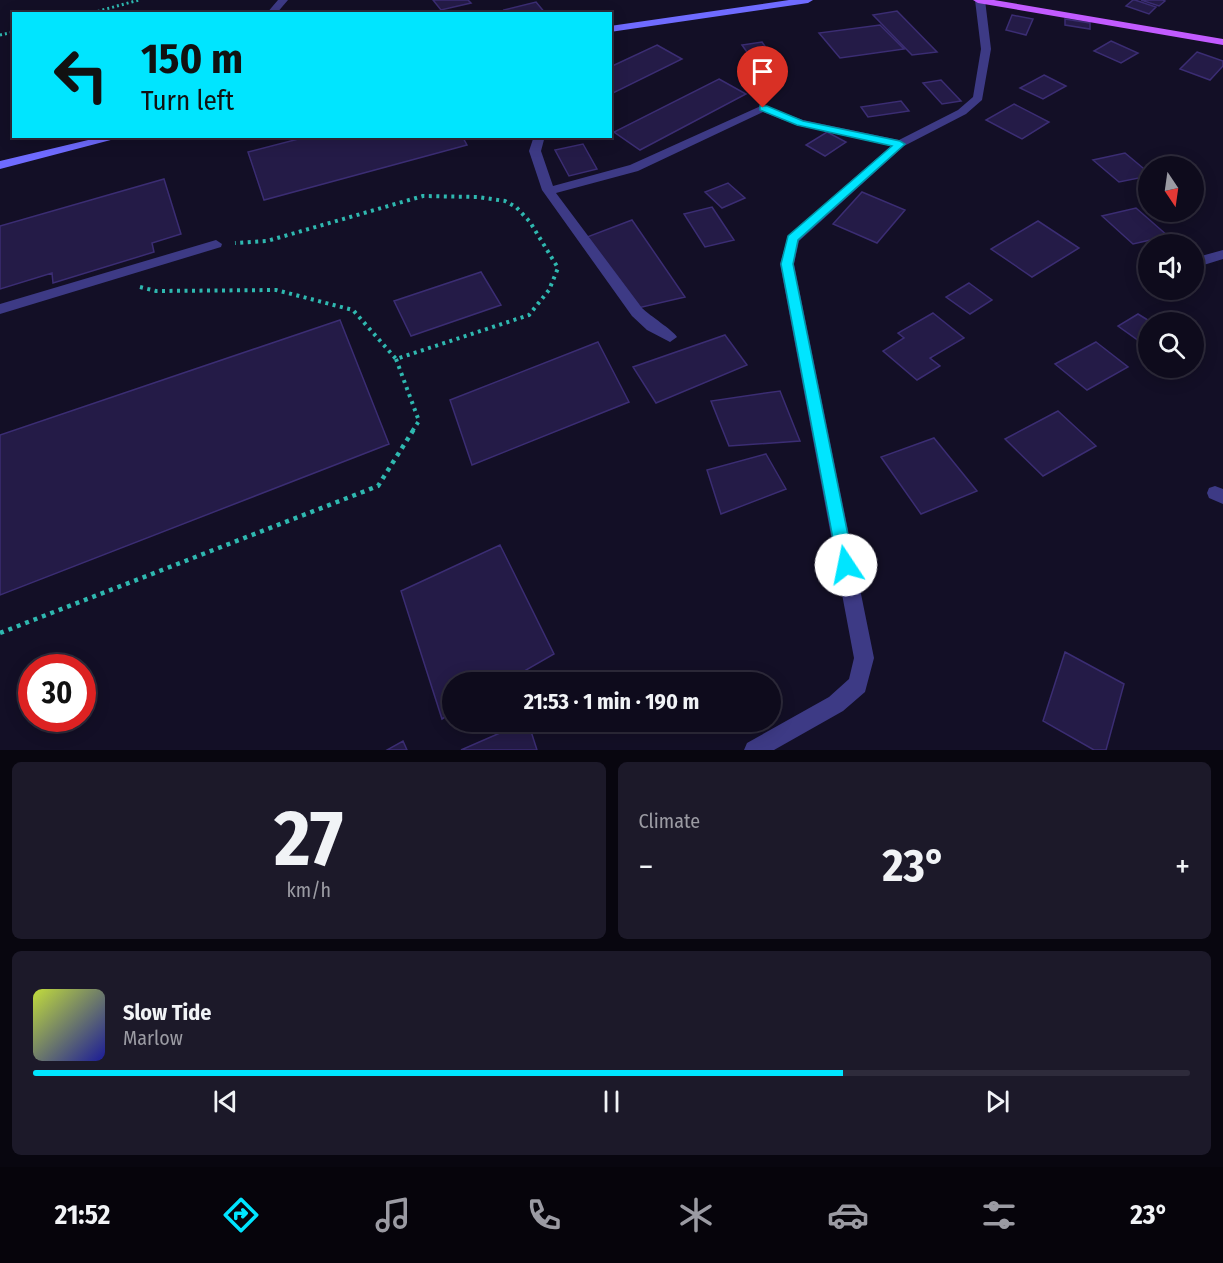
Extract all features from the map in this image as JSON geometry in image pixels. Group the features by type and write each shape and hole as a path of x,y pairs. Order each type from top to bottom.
{"main road":[{"path":"612,29 808,0"},
{"path":"979,0 1223,42"},
{"path":"0,165 113,138"}],"street":[{"path":"272,12 283,0"},
{"path":"754,750 836,704 858,685 864,658 787,264 793,238 900,144 962,112 978,98 986,49 979,0"},
{"path":"548,190 568,188 634,168 763,108 800,123 900,144"},
{"path":"539,138 535,151 548,190 637,312 670,338"},
{"path":"0,309 216,244"},
{"path":"1204,260 1223,254"}],"path":[{"path":"95,12 139,0"},
{"path":"216,244 267,241 423,196 504,200 525,214 558,268 549,290 529,315 396,359"},
{"path":"0,633 378,486 419,421 396,359 353,310 276,290 156,291 100,279"}],"building":[{"path":"433,0 468,0 471,3 441,10"},
{"path":"1133,0 1156,7 1149,14 1126,6"},
{"path":"1141,0 1163,0 1165,1 1159,6"},
{"path":"536,2 544,12 506,12 504,10"},
{"path":"897,11 937,52 912,55 873,15"},
{"path":"1012,15 1033,19 1026,35 1006,30"},
{"path":"1065,19 1090,23 1090,29 1065,25"},
{"path":"880,25 904,49 840,58 819,33"},
{"path":"1111,41 1138,53 1121,63 1094,51"},
{"path":"762,42 769,52 749,55 742,45"},
{"path":"657,45 682,59 613,93 612,66"},
{"path":"1197,52 1223,61 1223,66 1210,80 1180,69"},
{"path":"1044,75 1066,86 1043,99 1020,88"},
{"path":"719,79 746,94 640,150 614,132"},
{"path":"941,80 961,101 942,104 923,83"},
{"path":"901,101 909,111 868,117 861,107"},
{"path":"1014,104 1049,122 1022,139 986,120"},
{"path":"827,132 846,142 825,156 806,145"},
{"path":"302,138 463,138 467,145 264,200 248,152"},
{"path":"583,144 597,169 569,176 555,150"},
{"path":"1125,153 1138,164 1138,178 1119,182 1093,160"},
{"path":"164,179 181,234 152,243 154,252 53,283 52,273 0,289 0,226"},
{"path":"728,183 745,198 722,208 705,192"},
{"path":"862,192 905,210 877,243 833,224"},
{"path":"712,207 734,240 705,247 684,214"},
{"path":"1136,208 1138,222 1152,222 1166,234 1138,234 1138,243 1133,244 1102,216"},
{"path":"632,220 685,297 638,308 587,237"},
{"path":"1038,221 1079,248 1032,277 991,249"},
{"path":"481,272 501,305 411,336 394,301"},
{"path":"969,283 992,300 970,314 946,297"},
{"path":"933,313 964,338 930,358 940,366 917,380 883,351 904,338 898,333"},
{"path":"1138,314 1138,340 1118,326"},
{"path":"340,320 389,444 0,595 0,435"},
{"path":"725,335 747,365 656,403 633,367"},
{"path":"598,342 629,402 472,465 450,400"},
{"path":"1096,342 1128,367 1087,390 1055,364"},
{"path":"780,391 800,441 729,446 711,401"},
{"path":"1058,411 1096,446 1043,476 1005,439"},
{"path":"934,438 977,491 921,514 881,457"},
{"path":"766,454 786,489 721,514 707,470"},
{"path":"500,545 554,654 522,672 442,672 442,719 401,591"},
{"path":"1065,652 1124,684 1106,750 1094,750 1043,721"},
{"path":"502,732 531,732 537,750 461,750"},
{"path":"403,741 407,750 387,750"}],"route":[{"path":"763,108 800,123 900,144 793,238 787,264 846,565"}]}
